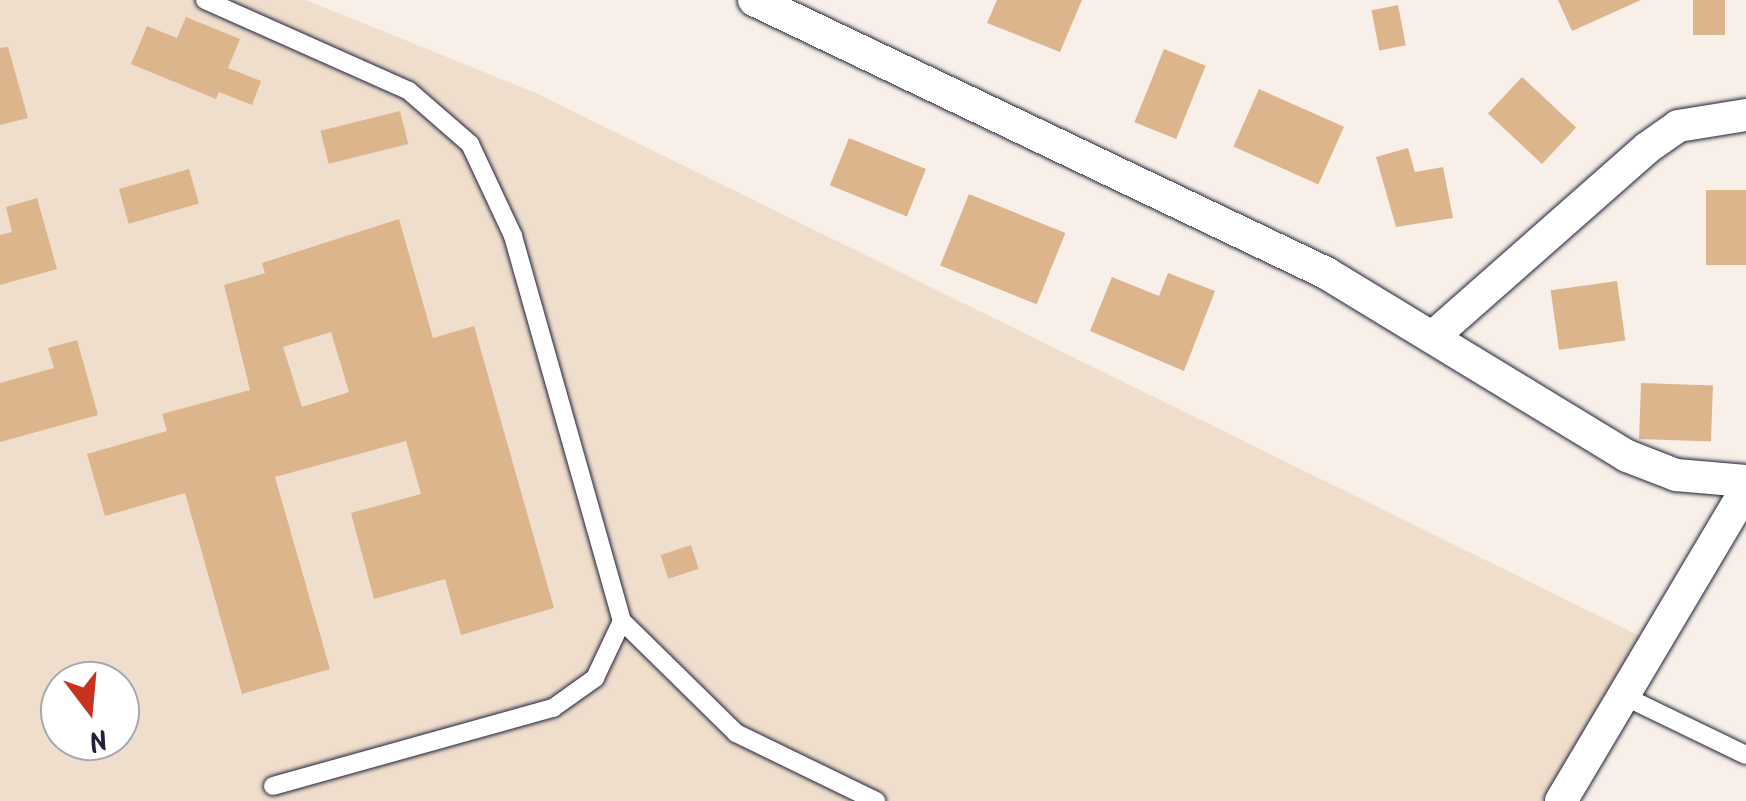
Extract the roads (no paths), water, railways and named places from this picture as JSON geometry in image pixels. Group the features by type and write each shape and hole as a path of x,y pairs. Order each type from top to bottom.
{"street":[{"path":"754,0 1249,234 1436,334 1627,456 1676,475 1746,480"},
{"path":"1436,334 1662,137 1710,118 1746,115"},
{"path":"1561,801 1746,489"}],"lane":[{"path":"205,0 410,91 470,144 513,236 622,621 736,733 876,801"},
{"path":"272,786 553,708 594,678 622,621"},
{"path":"1626,696 1746,754"}]}
